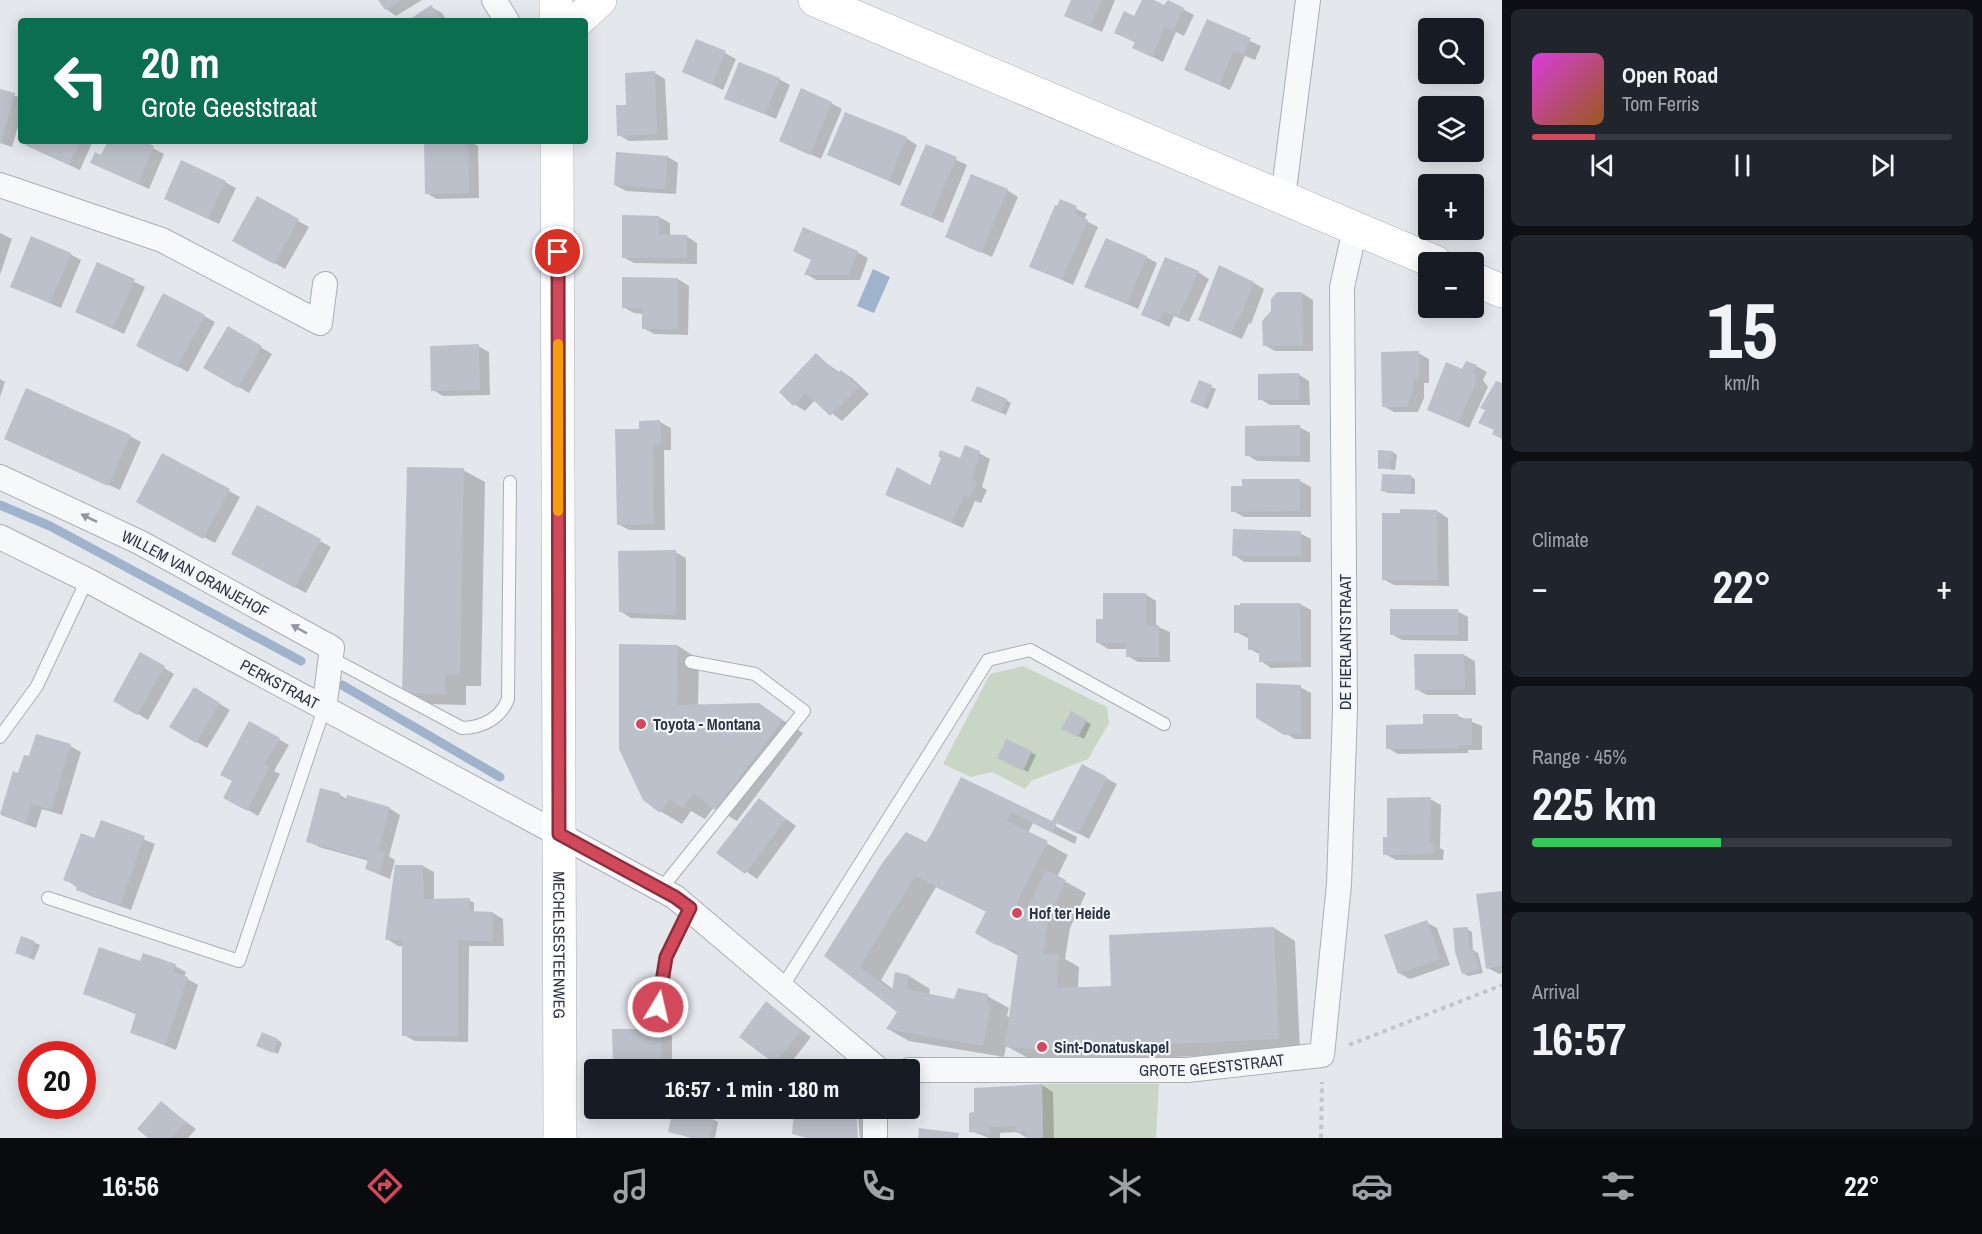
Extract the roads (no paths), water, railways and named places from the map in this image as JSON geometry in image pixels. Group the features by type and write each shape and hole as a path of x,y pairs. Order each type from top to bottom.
{"main road":[{"path":"556,0 556,18"},
{"path":"580,18 600,0"},
{"path":"815,0 1418,255"},
{"name":"MECHELSESTEENWEG","path":"557,144 560,1138"},
{"path":"1484,284 1502,291"}],"street":[{"path":"494,0 505,18"},
{"path":"1283,198 1308,0"},
{"path":"0,185 162,240 320,323 325,284"},
{"name":"DE FIERLANTSTRAAT","path":"1323,1055 1339,884 1345,710 1342,287 1355,229"},
{"name":"WILLEM VAN ORANJEHOF","path":"0,477 141,543 332,648 331,658"},
{"name":"PERKSTRAAT","path":"0,537 87,579 559,834"},
{"path":"324,709 331,658"},
{"path":"559,834 661,889 690,908 866,1059"},
{"name":"GROTE GEESTSTRAAT","path":"920,1070 1187,1070 1323,1055"},
{"path":"874,1138 875,1119"}],"lane":[{"path":"331,658 462,728 474,728 497,716 505,708 508,699 510,482"},
{"path":"0,737 37,686 87,579"},
{"path":"783,986 988,660 1030,650 1164,724"},
{"path":"661,889 804,711 755,674 691,662"},
{"path":"48,898 239,961 324,709"},
{"path":"658,1007 666,957 690,908"}],"water":[{"path":"873,269 890,277 874,313 857,306"}],"waterway":[{"path":"0,505 50,526 301,661"},
{"path":"342,685 500,777"}],"place":[{"name":"Toyota - Montana","path":"641,724"},
{"name":"Hof ter Heide","path":"1017,913"},
{"name":"Sint-Donatuskapel","path":"1042,1047"}]}
